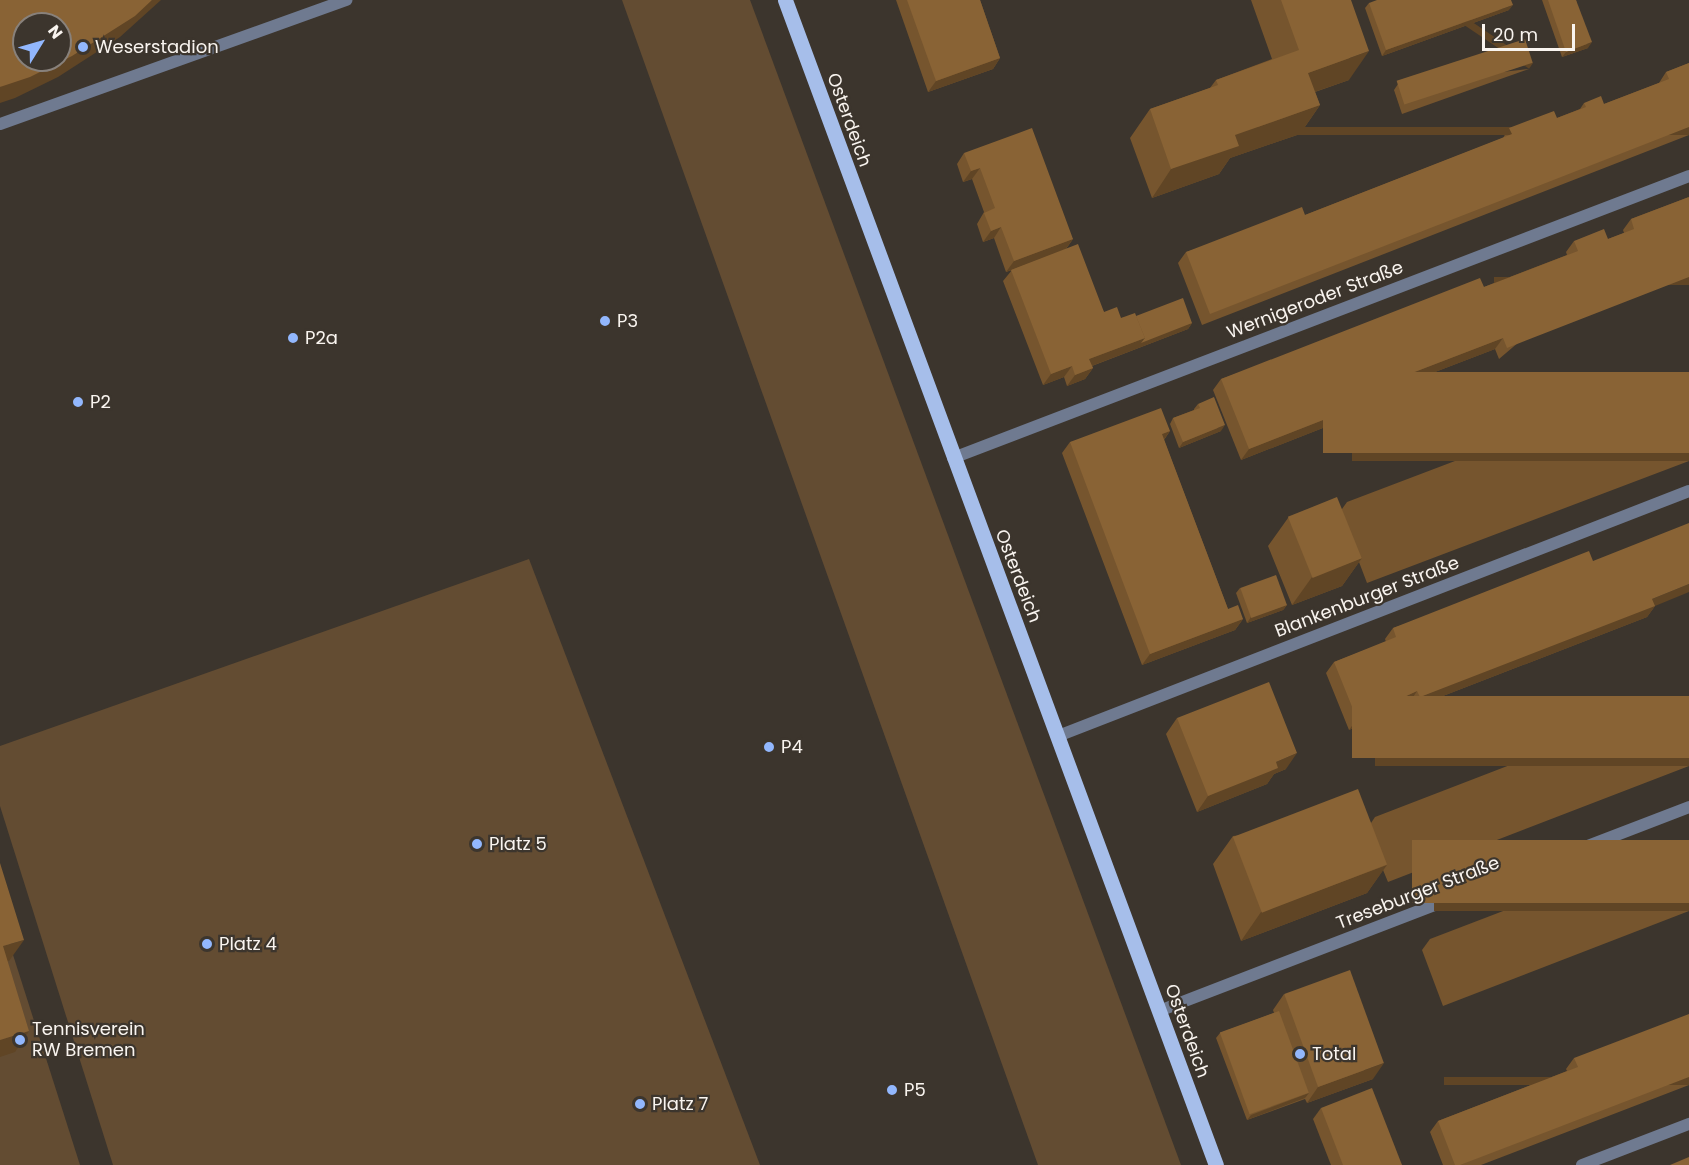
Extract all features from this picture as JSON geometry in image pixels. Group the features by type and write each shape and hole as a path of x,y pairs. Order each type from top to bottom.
{"main road":[{"name":"Osterdeich","path":"784,0 1216,1165"}],"street":[{"path":"0,124 346,0"},
{"name":"Wernigeroder Straße","path":"953,458 1689,177"},
{"name":"Blankenburger Straße","path":"1058,736 1689,491"},
{"name":"Treseburger Straße","path":"1159,1011 1689,807"},
{"path":"1582,1165 1689,1124"}],"shaded area":[{"path":"622,0 750,0 1181,1165 1038,1165"},
{"path":"529,559 760,1165 113,1165 0,806 0,746"},
{"name":"Tennisverein RW Bremen","path":"0,914 80,1165 0,1165"}],"building":[{"path":"0,0 152,0 135,16 72,56 72,12 12,12 12,72 40,72 0,87"},
{"path":"907,0 980,0 1000,58 936,81"},
{"path":"1281,0 1351,0 1369,51 1308,73 1320,105 1235,135 1239,146 1171,169 1150,109 1218,85 1216,80 1299,50"},
{"path":"1377,0 1511,0 1513,5 1386,50 1369,3"},
{"path":"1548,0 1576,0 1592,42 1566,52"},
{"path":"1525,39 1533,63 1404,104 1397,81"},
{"path":"1689,63 1689,127 1210,314 1186,252 1302,207 1305,215 1512,134 1509,128 1554,111 1557,118 1586,107 1584,103 1601,96 1604,104 1669,79 1666,72"},
{"path":"1032,128 1073,239 1014,261 1001,227 991,231 984,213 995,208 980,168 971,171 964,153"},
{"path":"1689,197 1689,277 1507,348 1503,338 1365,391 1369,402 1249,449 1221,379 1480,278 1484,287 1578,251 1574,241 1604,229 1608,239 1634,229 1631,219"},
{"path":"1078,244 1104,312 1117,307 1121,318 1135,313 1145,338 1089,359 1093,368 1075,375 1072,366 1051,374 1011,270"},
{"path":"1183,298 1192,323 1141,343 1145,338 1136,316"},
{"path":"1323,372 1689,372 1689,453 1323,453"},
{"path":"1214,397 1225,425 1183,442 1173,418 1200,408 1198,404"},
{"path":"1161,408 1170,431 1162,434 1228,609 1238,605 1243,619 1150,654 1070,442"},
{"path":"1337,497 1362,558 1313,578 1288,517"},
{"path":"1689,523 1689,584 1652,599 1655,606 1420,697 1417,691 1357,719 1334,662 1396,637 1393,628 1589,551 1593,561"},
{"path":"1276,575 1287,605 1251,618 1240,588"},
{"path":"1269,682 1297,753 1276,762 1278,768 1208,796 1177,718"},
{"path":"1352,696 1689,696 1689,758 1352,758"},
{"path":"1358,789 1387,865 1262,913 1233,837"},
{"path":"1412,840 1689,840 1689,903 1412,903"},
{"path":"0,863 24,940 3,946 29,1031 0,1040"},
{"path":"1350,970 1384,1063 1318,1087 1284,994"},
{"path":"1279,1011 1309,1093 1250,1114 1220,1033"},
{"path":"1689,1014 1689,1077 1455,1165 1438,1121 1578,1067 1574,1058"},
{"path":"1372,1088 1402,1165 1343,1165 1321,1108"},
{"path":"1689,1157 1689,1165 1670,1165"}],"place":[{"name":"Weserstadion","path":"83,47"},
{"name":"P3","path":"605,321"},
{"name":"P2a","path":"293,338"},
{"name":"P2","path":"78,402"},
{"name":"P4","path":"769,747"},
{"name":"Platz 5","path":"477,844"},
{"name":"Platz 4","path":"207,944"},
{"name":"Tennisverein RW Bremen","path":"20,1040"},
{"name":"Total","path":"1300,1054"},
{"name":"P5","path":"892,1090"},
{"name":"Platz 7","path":"640,1104"}]}
